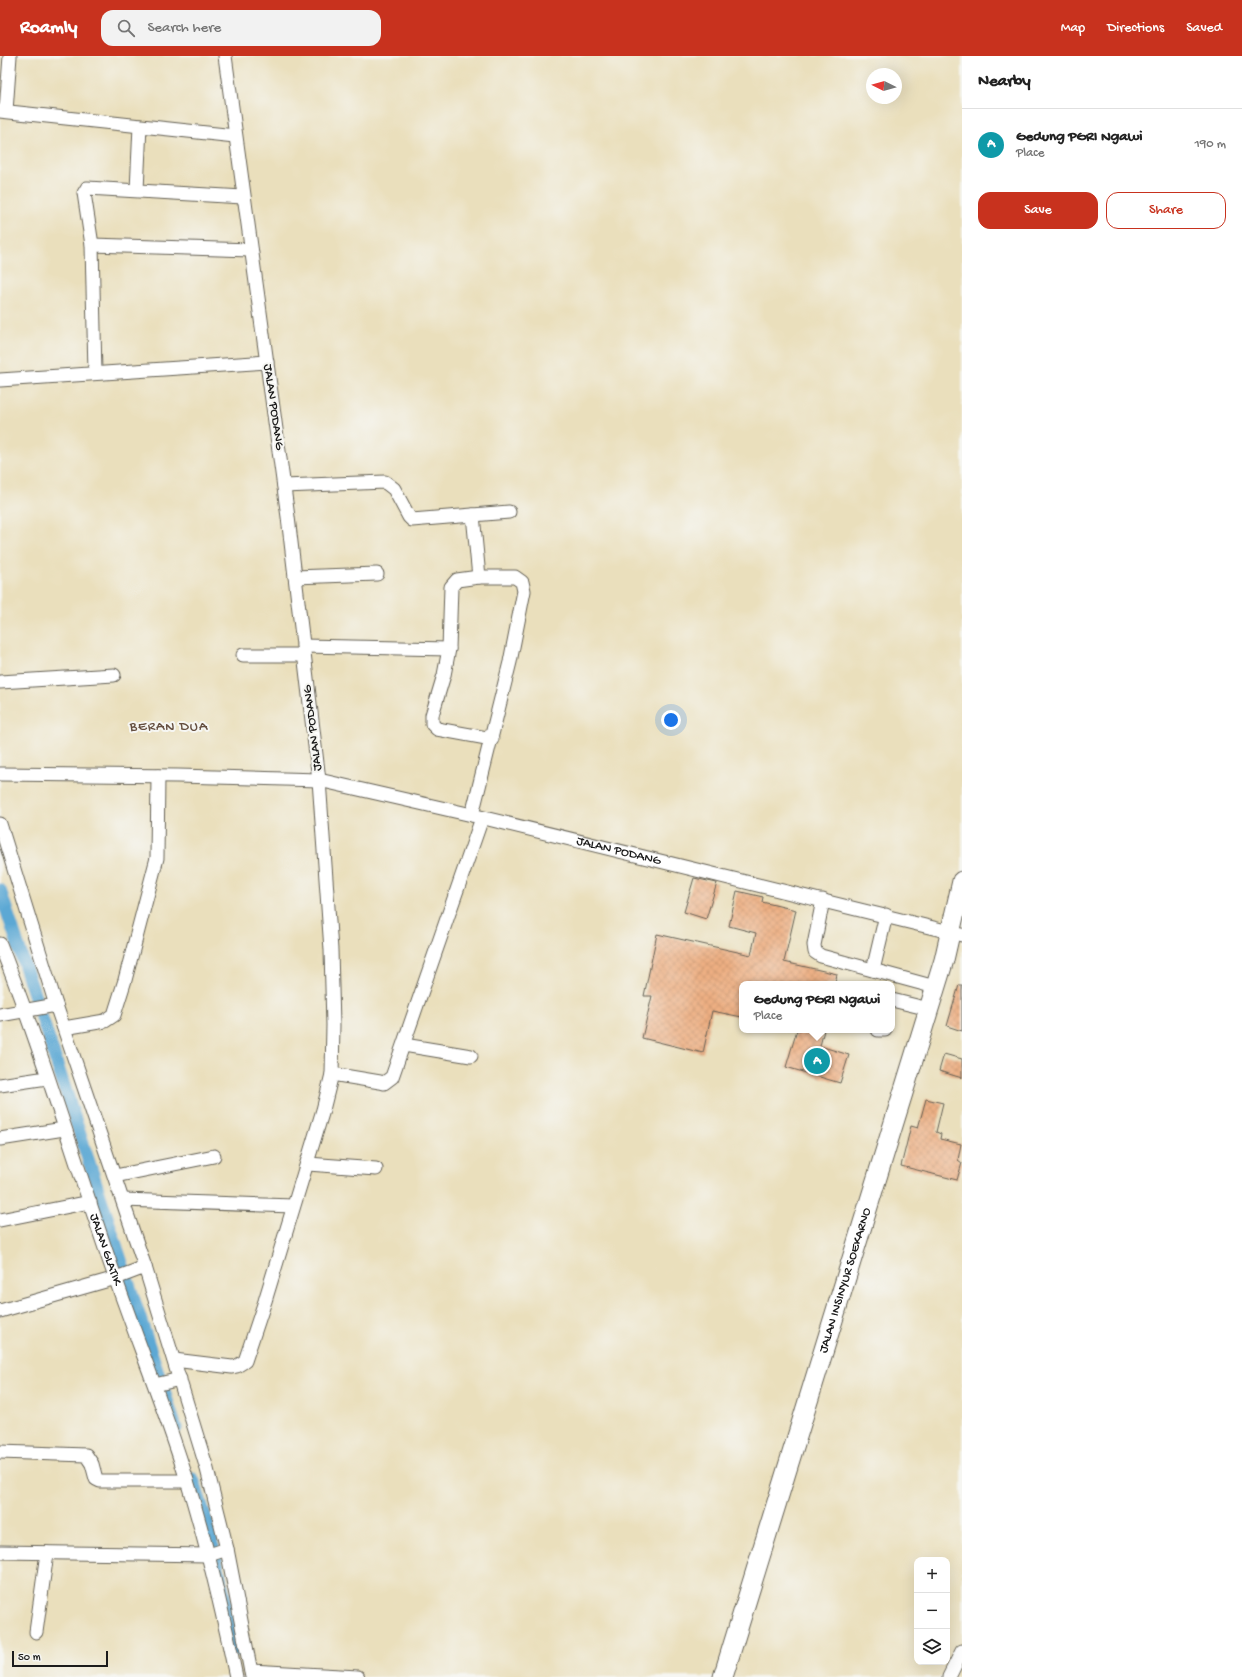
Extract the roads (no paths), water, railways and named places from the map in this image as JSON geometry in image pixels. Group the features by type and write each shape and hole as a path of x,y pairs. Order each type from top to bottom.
{"highway":[{"name":"JALAN INSINYUR SOEKARNO","path":"723,1677 935,987 956,934 962,881"}],"street":[{"path":"10,56 3,111 235,136"},
{"name":"JALAN PODANG","path":"225,56 243,197 284,486 319,780 477,816 886,915 956,934"},
{"path":"137,190 140,126"},
{"path":"95,372 92,245 84,193 87,188 243,197"},
{"path":"92,245 251,250"},
{"path":"0,380 95,372 267,362"},
{"path":"284,486 385,482 394,489 412,520 510,512"},
{"path":"473,515 479,577"},
{"path":"295,577 378,574"},
{"path":"332,1074 384,1083 392,1077 477,816 524,591 522,582 515,577 479,577 457,580 451,587 449,649 444,675 432,715 432,724 437,729 492,740"},
{"path":"243,655 304,650 449,649"},
{"path":"0,682 114,675"},
{"path":"0,774 319,780 331,950 333,1025 332,1074 308,1164 245,1360 237,1366 232,1367 174,1360"},
{"path":"64,1028 105,1021 114,1015 118,1005 157,858 158,776"},
{"path":"0,824 3,844 52,1006 64,1028 123,1200 140,1269 174,1360 166,1382 194,1473 225,1550 251,1674 358,1677"},
{"path":"823,900 814,945 815,952 821,956 935,987"},
{"path":"873,970 886,915"},
{"name":"JALAN GLATIK","path":"0,944 30,1011 47,1078 90,1202 119,1277 166,1382 194,1473 209,1555 236,1677"},
{"path":"895,1002 929,1009"},
{"path":"0,1015 52,1006"},
{"path":"404,1044 471,1056"},
{"path":"0,1086 47,1078"},
{"path":"0,1139 64,1129"},
{"path":"115,1176 214,1156"},
{"path":"308,1164 376,1169"},
{"path":"123,1200 294,1206"},
{"path":"0,1220 90,1202"},
{"path":"0,1311 119,1277 140,1269"},
{"path":"0,1452 86,1455 92,1464 96,1478 100,1481 194,1473"},
{"path":"0,1552 209,1555 225,1550"},
{"path":"36,1632 47,1553"},
{"path":"949,1677 962,1651"}],"waterway":[{"path":"0,890 176,1428"},
{"path":"193,1479 208,1525 237,1650"}],"place":[{"name":"Gedung PGRI Ngawi","path":"817,1061"}],"district":[{"name":"BERAN DUA","path":"169,727"}]}
